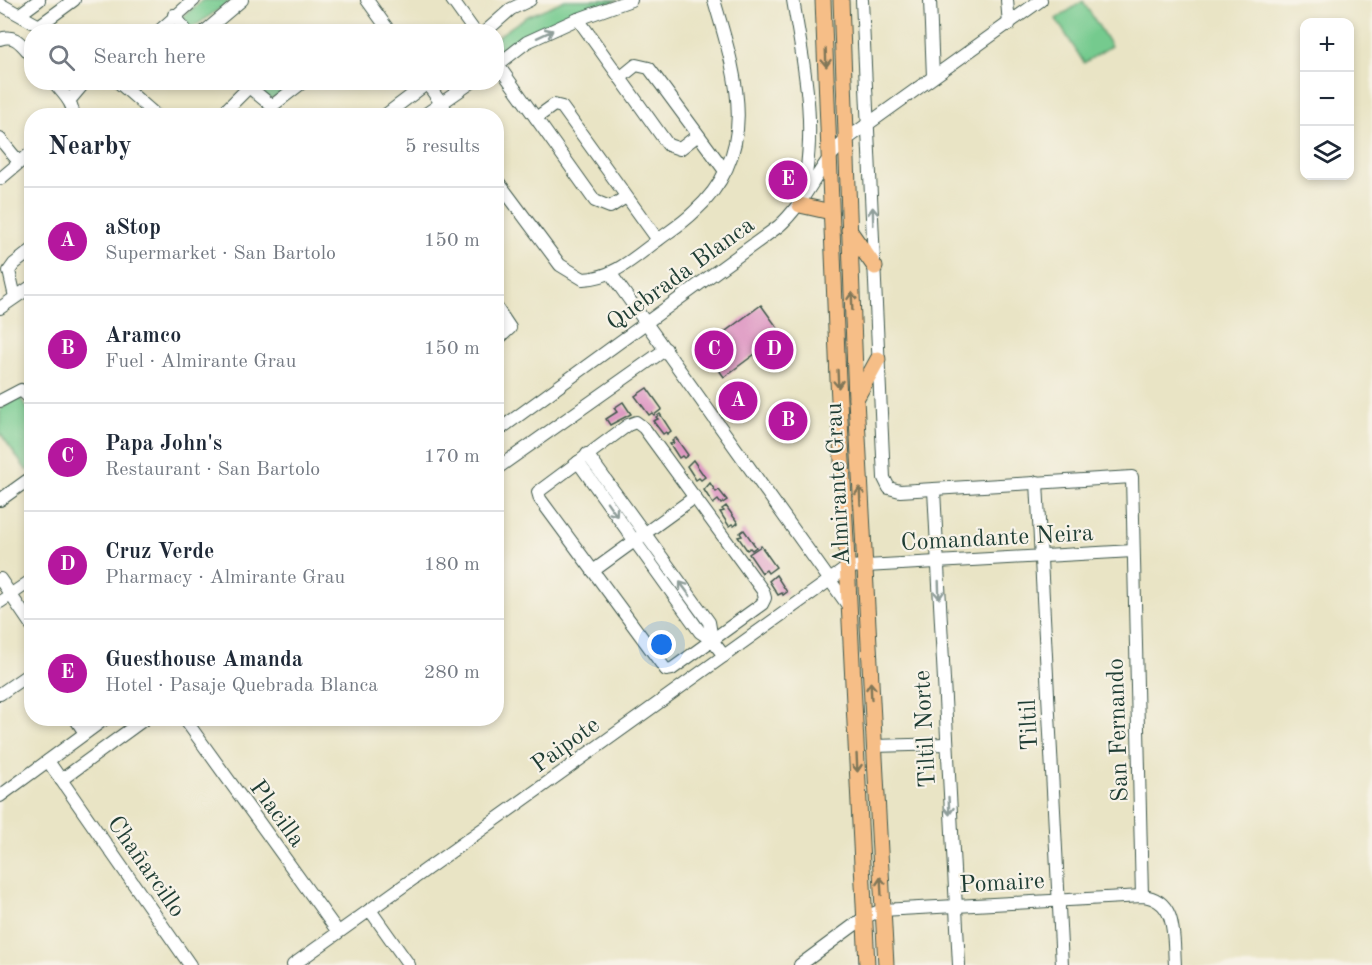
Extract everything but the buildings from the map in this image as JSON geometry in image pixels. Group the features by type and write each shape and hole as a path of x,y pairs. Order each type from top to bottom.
{"main road":[{"name":"Almirante Grau","path":"824,0 831,212 856,566 874,746 886,965"},
{"name":"Almirante Grau","path":"841,0 856,399 856,566 851,609 867,965"},
{"path":"800,205 831,212"},
{"path":"849,230 875,267"},
{"path":"856,399 878,359"}],"street":[{"path":"8,7 39,0"},
{"path":"49,24 74,0"},
{"path":"166,24 194,0"},
{"path":"214,24 242,0"},
{"path":"367,0 384,24"},
{"path":"452,0 469,24"},
{"path":"494,24 511,9 530,0"},
{"path":"504,60 527,42 578,19 631,0"},
{"path":"504,190 560,265 573,276 583,279 611,274 695,212 725,171 735,145 739,116 734,66 714,0"},
{"path":"794,0 810,107 807,170 800,205"},
{"name":"Almirante Grau","path":"862,0 882,469 889,488 900,491 934,490"},
{"path":"930,0 933,77"},
{"path":"1007,0 1009,25"},
{"name":"Quebrada Blanca","path":"504,426 771,232 800,205 829,154 1041,0"},
{"path":"8,7 38,24"},
{"path":"174,15 181,24"},
{"path":"578,19 673,148 680,149 698,135"},
{"path":"0,39 9,36 17,39 24,47"},
{"path":"620,78 636,65 649,68 725,171"},
{"path":"504,75 595,201 610,207 626,197"},
{"path":"59,90 71,108"},
{"path":"72,108 81,90"},
{"path":"127,90 149,108"},
{"path":"228,108 247,90"},
{"path":"257,90 272,106 293,90"},
{"path":"395,108 419,90"},
{"path":"433,90 444,108"},
{"path":"434,108 460,90"},
{"path":"536,118 554,105 562,107 658,240"},
{"path":"0,139 19,162"},
{"path":"0,179 24,158"},
{"path":"15,297 9,271 24,256"},
{"path":"611,274 851,609"},
{"path":"0,308 24,291"},
{"path":"504,319 510,328 504,334"},
{"path":"504,463 666,349"},
{"path":"0,401 21,390 24,393"},
{"path":"636,422 644,428 763,591 765,598 762,604 672,669 666,670 540,499 538,492 583,458 636,422"},
{"path":"583,458 640,537 699,632 712,640 724,656"},
{"name":"San Fernando","path":"1037,482 1131,477 1142,896"},
{"path":"934,490 1037,482"},
{"name":"Tiltil","path":"1037,482 1062,965"},
{"path":"0,500 24,483"},
{"name":"Tiltil Norte","path":"934,490 959,965"},
{"path":"593,572 695,497"},
{"name":"Comandante Neira","path":"856,566 1133,551"},
{"name":"Paipote","path":"293,965 830,580 856,566"},
{"path":"0,579 5,599 24,618"},
{"path":"5,599 24,586"},
{"path":"0,694 24,678"},
{"path":"80,726 85,733"},
{"path":"0,796 95,726"},
{"path":"65,785 136,726"},
{"name":"Placilla","path":"190,726 338,932"},
{"path":"874,746 946,744"},
{"name":"Chañarcillo","path":"48,761 190,965"},
{"path":"1142,896 1159,902 1172,919 1175,965"},
{"name":"Pomaire","path":"800,965 865,917 882,910 1142,896"},
{"path":"370,910 409,965"}],"green space":[{"path":"203,0 232,0 198,24 186,24 182,17"},
{"path":"565,0 618,0 521,40 504,52 504,32 526,17"},
{"path":"1083,1 1111,46 1084,63 1056,19"},
{"path":"262,90 287,90 277,98 267,98"},
{"path":"19,396 24,404 24,467 0,433 0,409"}],"place":[{"name":"Guesthouse Amanda","path":"788,180"},
{"name":"Papa John's","path":"714,350"},
{"name":"Cruz Verde","path":"774,350"},
{"name":"aStop","path":"738,401"},
{"name":"Aramco","path":"788,421"}]}
